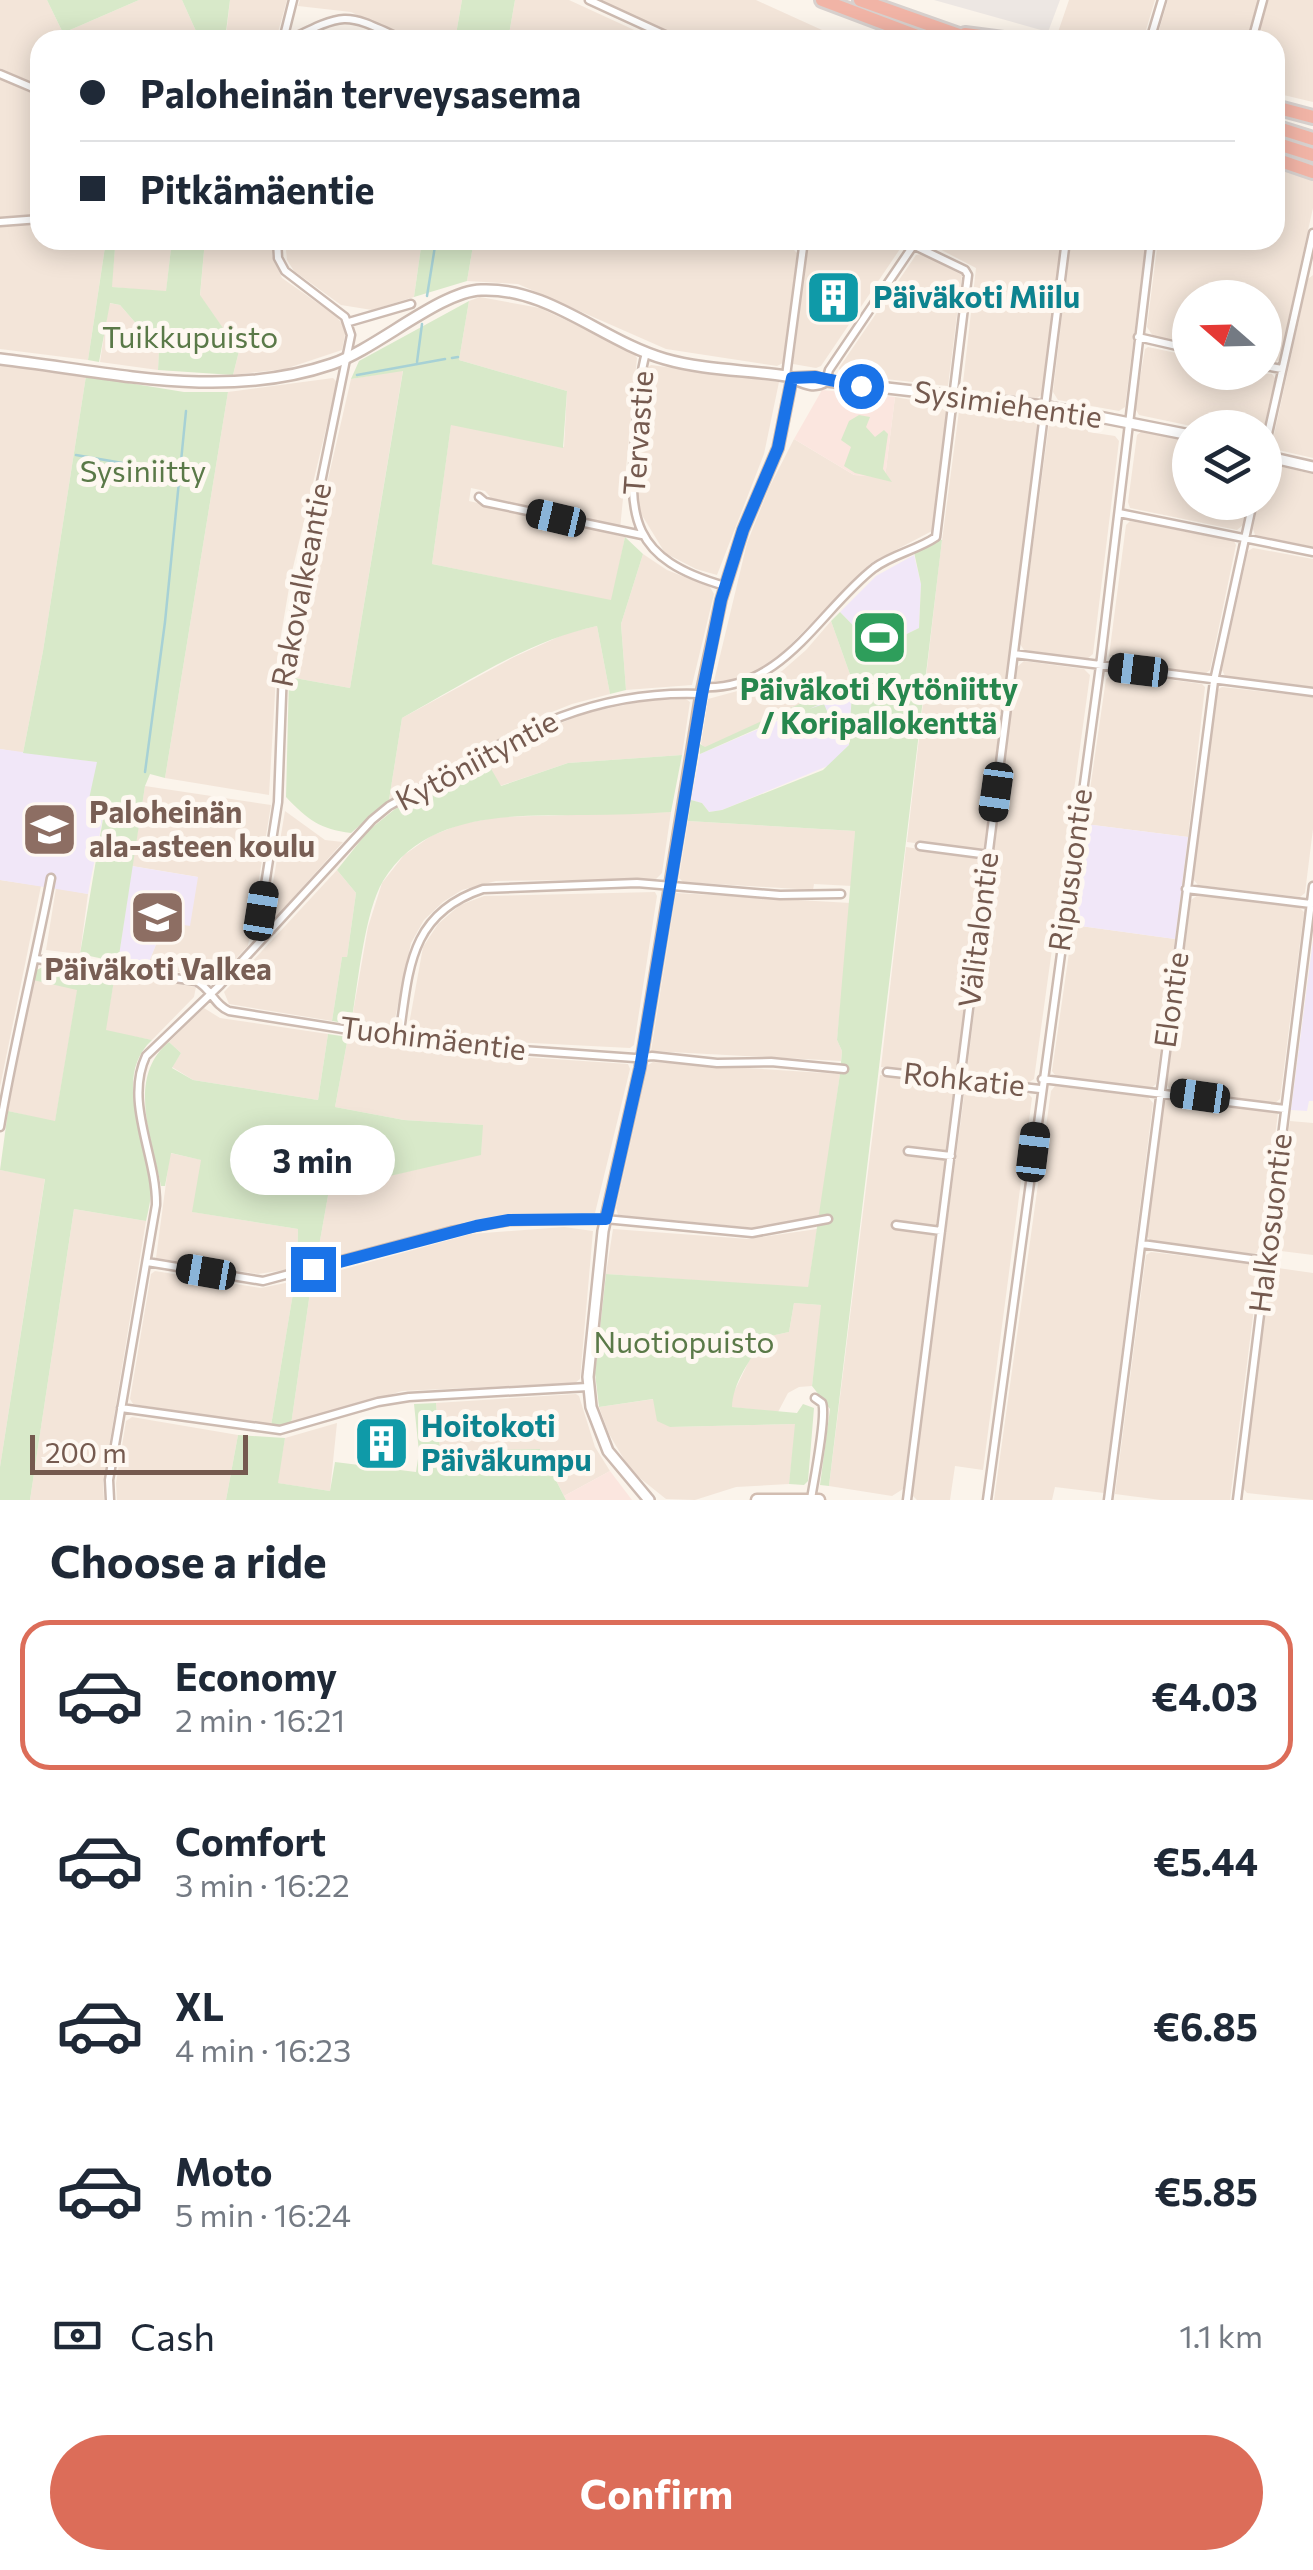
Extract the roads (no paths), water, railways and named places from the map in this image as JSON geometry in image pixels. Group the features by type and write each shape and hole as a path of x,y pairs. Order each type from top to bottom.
{"highway":[{"path":"822,0 902,30"},
{"path":"860,0 941,30"},
{"path":"1285,108 1313,115"},
{"path":"1285,127 1313,131"},
{"path":"1285,130 1313,140"},
{"path":"1285,145 1313,155"},
{"path":"1285,162 1313,172"}],"main road":[{"path":"757,1500 820,1500"}],"street":[{"path":"288,30 294,0"},
{"path":"589,0 654,30"},
{"path":"1153,30 1162,0"},
{"path":"1255,30 1263,0"},
{"path":"310,30 341,17 382,30"},
{"path":"0,74 30,87"},
{"path":"0,222 30,220"},
{"path":"1282,370 1309,268 1313,233"},
{"path":"278,250 285,270 349,322 411,304"},
{"path":"649,1500 605,1447 588,1387 606,1219 642,1057 702,690 725,586 748,516 778,448 802,250"},
{"path":"826,381 829,370 910,250"},
{"path":"929,250 968,275 954,398"},
{"name":"Välitalontie","path":"906,1500 1065,250"},
{"name":"Ripusuontie","path":"986,1500 1100,666 1150,250"},
{"name":"Sysimiehentie","path":"0,359 210,384 292,376 348,358 451,298 486,290 535,298 646,352 671,360 954,398 1044,406 1172,431"},
{"name":"Rakovalkeantie","path":"272,930 261,916 278,802 282,679 308,537 348,358 349,322"},
{"path":"1138,337 1172,344"},
{"name":"Tervastie","path":"646,352 631,483 632,503 642,535 672,565 725,586"},
{"name":"Kytöniityntie","path":"110,1500 109,1480 156,1191 139,1106 140,1071 150,1050 272,930 380,812 532,726 608,701 730,686 774,666 804,642 872,570 903,551 934,540 954,398"},
{"path":"1282,460 1313,467"},
{"path":"479,497 486,502 642,535"},
{"path":"1119,512 1313,552"},
{"name":"Elontie","path":"1108,1500 1214,680 1248,520"},
{"path":"1014,654 1313,692"},
{"path":"920,846 989,855"},
{"path":"0,1127 50,878"},
{"path":"399,1038 416,945 437,914 462,896 498,888 638,884 780,895 840,894"},
{"name":"Halkosuontie","path":"1237,1500 1313,886"},
{"path":"1186,889 1311,904"},
{"name":"Tuohimäentie","path":"36,958 196,981 220,1007 229,1011 399,1038 474,1047 844,1069"},
{"name":"Rohkatie","path":"887,1072 1040,1089"},
{"name":"Rohkatie","path":"1042,1079 1285,1109"},
{"path":"908,1151 951,1156"},
{"path":"147,1262 263,1281 509,1220 606,1219 752,1233 828,1219"},
{"path":"896,1226 940,1231"},
{"path":"1142,1244 1266,1261"},
{"path":"121,1408 280,1430 409,1397 588,1387"},
{"path":"812,1500 825,1416 822,1403 814,1398"},
{"path":"1237,1500 1246,1500"}],"waterway":[{"path":"427,296 434,250"},
{"path":"417,362 422,324"},
{"path":"452,358 458,357"},
{"path":"357,375 445,359"},
{"path":"145,772 186,411"},
{"path":"76,455 169,471"}],"place":[{"name":"Päiväkoti Miilu","path":"834,298"},
{"name":"Päiväkoti Kytöniitty / Koripallokenttä","path":"879,638"},
{"name":"Paloheinän ala-asteen koulu","path":"50,830"},
{"name":"Päiväkoti Valkea","path":"158,918"},
{"name":"Hoitokoti Päiväkumpu","path":"382,1444"}],"park label":[{"name":"Tuikkupuisto","path":"190,338"},
{"name":"Sysiniitty","path":"143,472"},
{"name":"Nuotiopuisto","path":"684,1343"}]}
